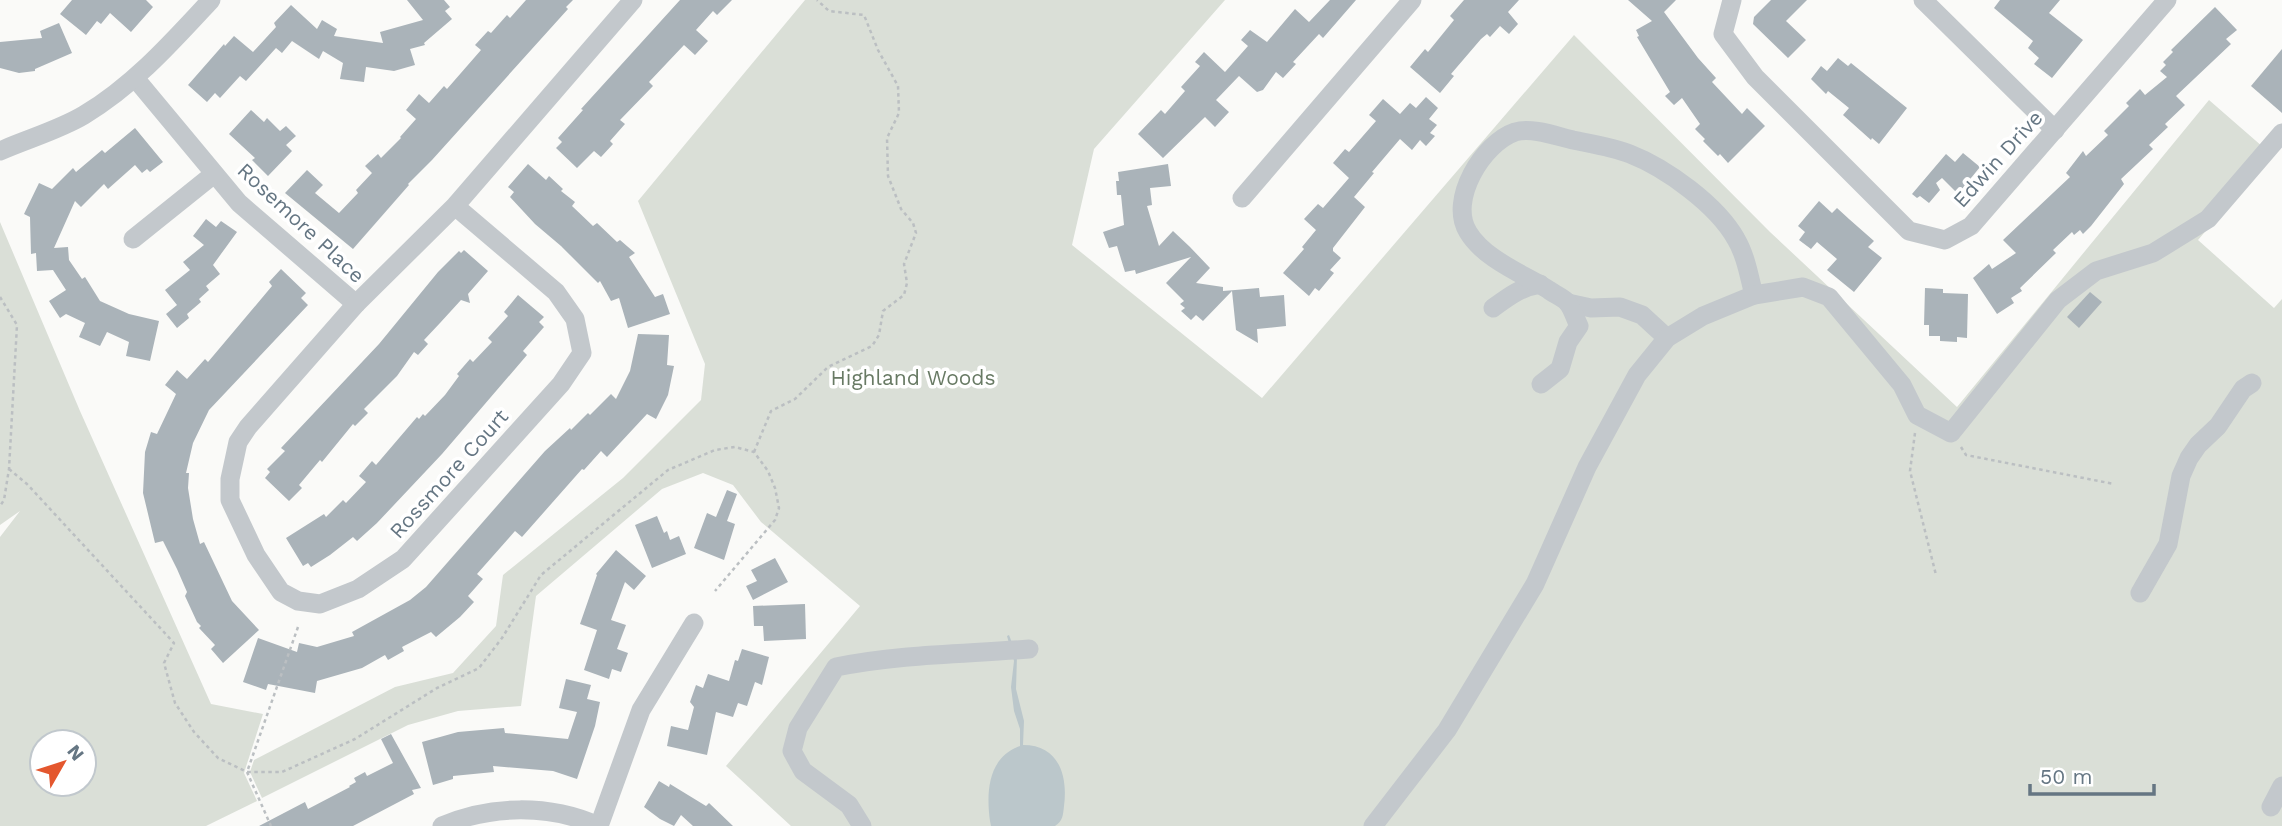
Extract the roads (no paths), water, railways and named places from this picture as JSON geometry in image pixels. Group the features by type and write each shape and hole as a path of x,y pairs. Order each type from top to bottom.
{"street":[{"path":"0,151 83,116 135,78 211,0"},
{"name":"Rossmore Court","path":"455,206 556,292 575,319 582,353 561,384 403,559 358,589 320,604 298,601 281,592 256,555 230,500 230,479 238,442 248,427 356,304 455,206 633,0"},
{"path":"1242,198 1412,0"},
{"name":"Edwin Drive","path":"1732,0 1723,34 1747,66 1830,154 1909,231 1945,240 1970,226 2166,0"},
{"path":"1923,0 2055,130"},
{"name":"Rosemore Place","path":"135,78 239,203 356,304"},
{"path":"1667,338 1642,315 1620,307 1591,309 1568,303 1493,258 1468,232 1461,213 1467,184 1479,162 1500,141 1517,131 1538,132 1627,153 1647,162 1700,197 1713,209 1737,240 1754,295"},
{"path":"1373,826 1447,730 1535,584 1587,467 1637,375 1667,338 1703,316 1754,295 1803,287 1829,298 1902,385 1917,415 1951,432 2058,300 2096,271 2153,253 2208,219 2282,133"},
{"path":"133,239 215,174"},
{"path":"1493,308 1526,286 1539,284"},
{"path":"1541,384 1560,369 1568,342 1579,326 1568,303"},
{"path":"2140,593 2168,544 2181,476 2189,458 2218,426 2243,389 2252,383"},
{"path":"442,826 464,817 512,811 543,811 576,816 598,826 641,709 694,623"},
{"path":"862,826 849,805 803,771 792,751 798,728 836,667 882,660 1029,649"},
{"path":"2271,807 2282,786"}],"park label":[{"name":"Highland Woods","path":"913,378"}]}
